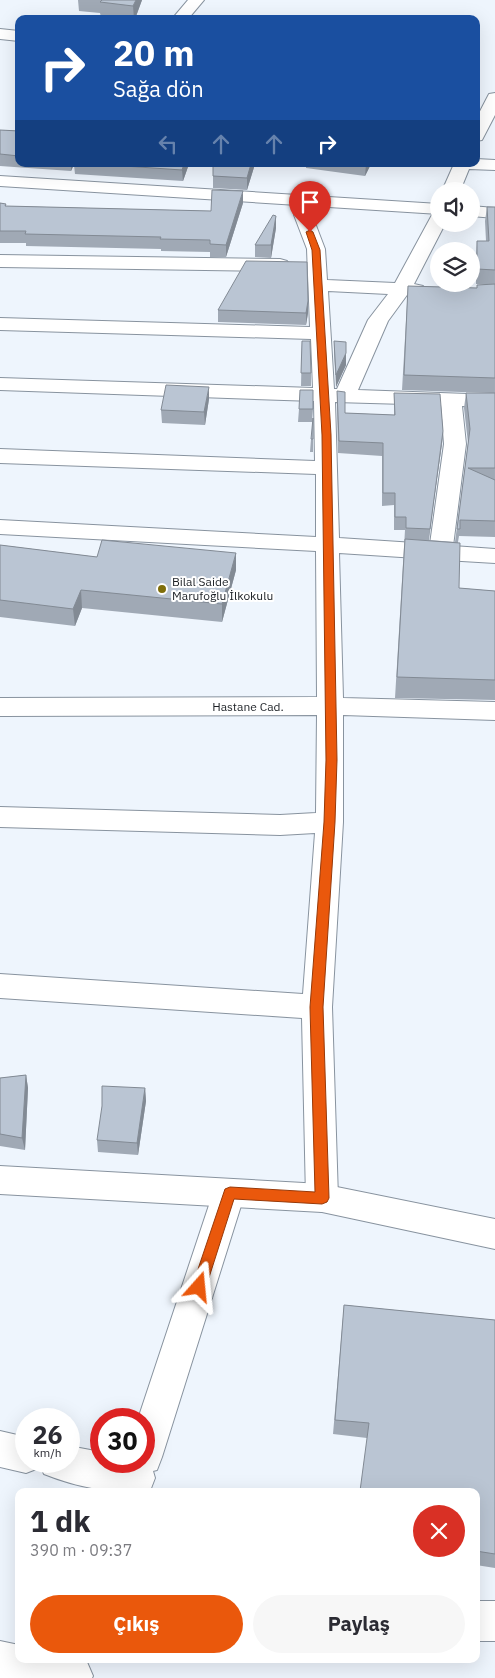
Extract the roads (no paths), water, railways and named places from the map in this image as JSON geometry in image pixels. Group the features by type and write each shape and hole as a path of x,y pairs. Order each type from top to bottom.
{"street":[{"path":"183,15 196,0"},
{"path":"0,34 15,36"},
{"path":"480,128 495,98"},
{"path":"480,165 495,165"},
{"path":"455,182 462,167"},
{"path":"0,181 430,208"},
{"path":"306,201 303,215 316,250 321,333 334,396 327,468 330,706 329,822 317,1007 322,1198"},
{"path":"480,212 495,213"},
{"path":"334,396 378,320 401,290 431,232"},
{"path":"0,261 317,275 401,290 430,291"},
{"path":"0,324 321,333"},
{"path":"0,384 495,401"},
{"path":"440,554 455,444 451,400"},
{"path":"0,456 327,468"},
{"path":"0,527 495,556"},
{"name":"Hastane Cad.","path":"0,707 330,706 495,710"},
{"path":"0,817 280,825 329,822"},
{"path":"0,986 317,1007"},
{"path":"0,1180 322,1198 495,1234"},
{"path":"155,1423 230,1193"},
{"path":"0,1449 15,1452"},
{"path":"480,1620 495,1621"},
{"path":"0,1662 74,1671"}],"place":[{"name":"Bilal Saide Marufoğlu İlkokulu","path":"162,589"}]}
